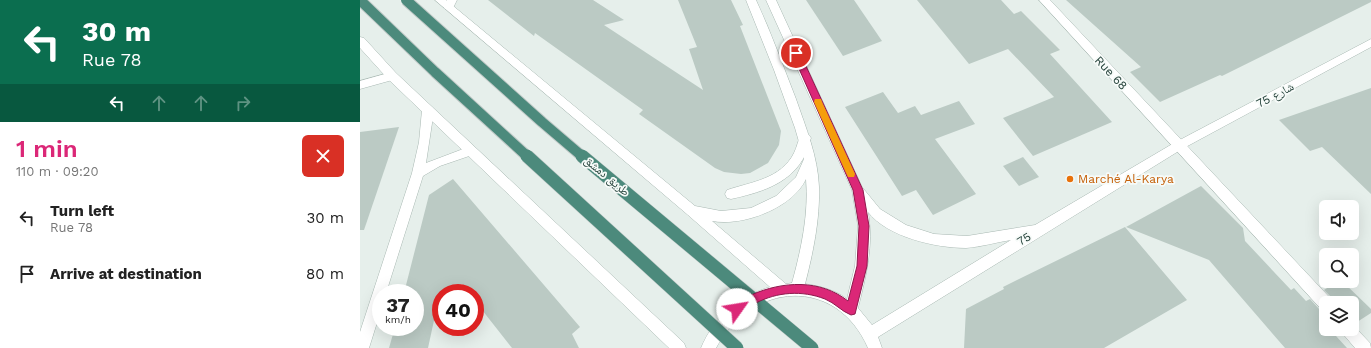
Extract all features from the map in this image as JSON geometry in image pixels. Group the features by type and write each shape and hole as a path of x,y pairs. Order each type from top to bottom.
{"highway":[{"path":"360,0 435,72 737,348"},
{"name":"طريق دمشق","path":"406,0 542,122 812,348"}],"street":[{"path":"440,0 450,4 782,289"},
{"path":"751,0 766,32 805,138 810,157 813,186 812,218 807,252 797,288"},
{"path":"771,0 858,190 876,213 902,230 934,240 967,242 1040,229"},
{"name":"Rue 68","path":"1044,0 1319,297"},
{"path":"766,32 784,26"},
{"path":"360,41 392,76 679,348"},
{"name":"شارع 75","path":"1178,146 1371,43"},
{"path":"360,85 392,76"},
{"path":"362,348 418,173 425,144 428,110"},
{"path":"731,194 757,189 780,176 797,158 805,138"},
{"name":"75","path":"870,334 1178,146"},
{"path":"418,173 436,163 471,151"},
{"path":"692,211 721,217 752,213 780,200 800,180 810,157"},
{"path":"851,310 862,266 864,226 858,190"},
{"path":"708,348 721,326 737,309 751,300 767,293 782,289 797,288 826,294 851,310 870,334 875,348"},
{"path":"1354,336 1365,348"}],"building":[{"path":"488,0 593,0 624,20 604,25 703,90 689,49 697,47 678,0 731,0 743,25 740,26 781,131 779,145 768,163 750,173 741,174 724,172 715,168 639,114 643,110 535,33 534,36"},
{"path":"806,0 854,0 882,41 843,56"},
{"path":"917,0 1001,0 1014,14 1021,11 1060,50 1050,54 1112,122 1033,156 1003,118 1054,97 1008,49 969,64"},
{"path":"1066,0 1371,0 1371,2 1222,76 1220,75 1160,102 1130,72 1141,67"},
{"path":"1371,88 1371,194 1322,147 1310,151 1279,120"},
{"path":"883,92 898,113 915,106 921,115 959,101 975,124 935,139 976,194 933,215 916,190 902,196 845,107"},
{"path":"399,127 364,230 360,230 360,132"},
{"path":"1023,157 1039,177 1019,186 1003,166"},
{"path":"453,179 580,327 572,334 579,348 512,348 484,312 484,284 432,284 432,330 428,348 389,348 392,336 424,336 424,284 406,284 429,195"},
{"path":"1201,186 1243,228 1245,241 1291,290 1294,288 1306,301 1310,299 1319,309 1319,336 1336,336 1347,348 1285,348 1209,260 1126,227"},
{"path":"1125,227 1187,300 1104,348 964,348 966,309 1004,289 1003,287"},
{"path":"1327,288 1349,288 1358,296 1330,296 1324,290"},
{"path":"1359,297 1371,309 1371,313 1359,321"}],"slow traffic":[{"path":"818,102 851,174"}],"place":[{"name":"Marché Al-Karya","path":"1070,179"}],"route":[{"path":"737,309 751,300 767,293 782,289 797,288 826,294 851,310 862,266 864,226 858,190 796,53"}]}
